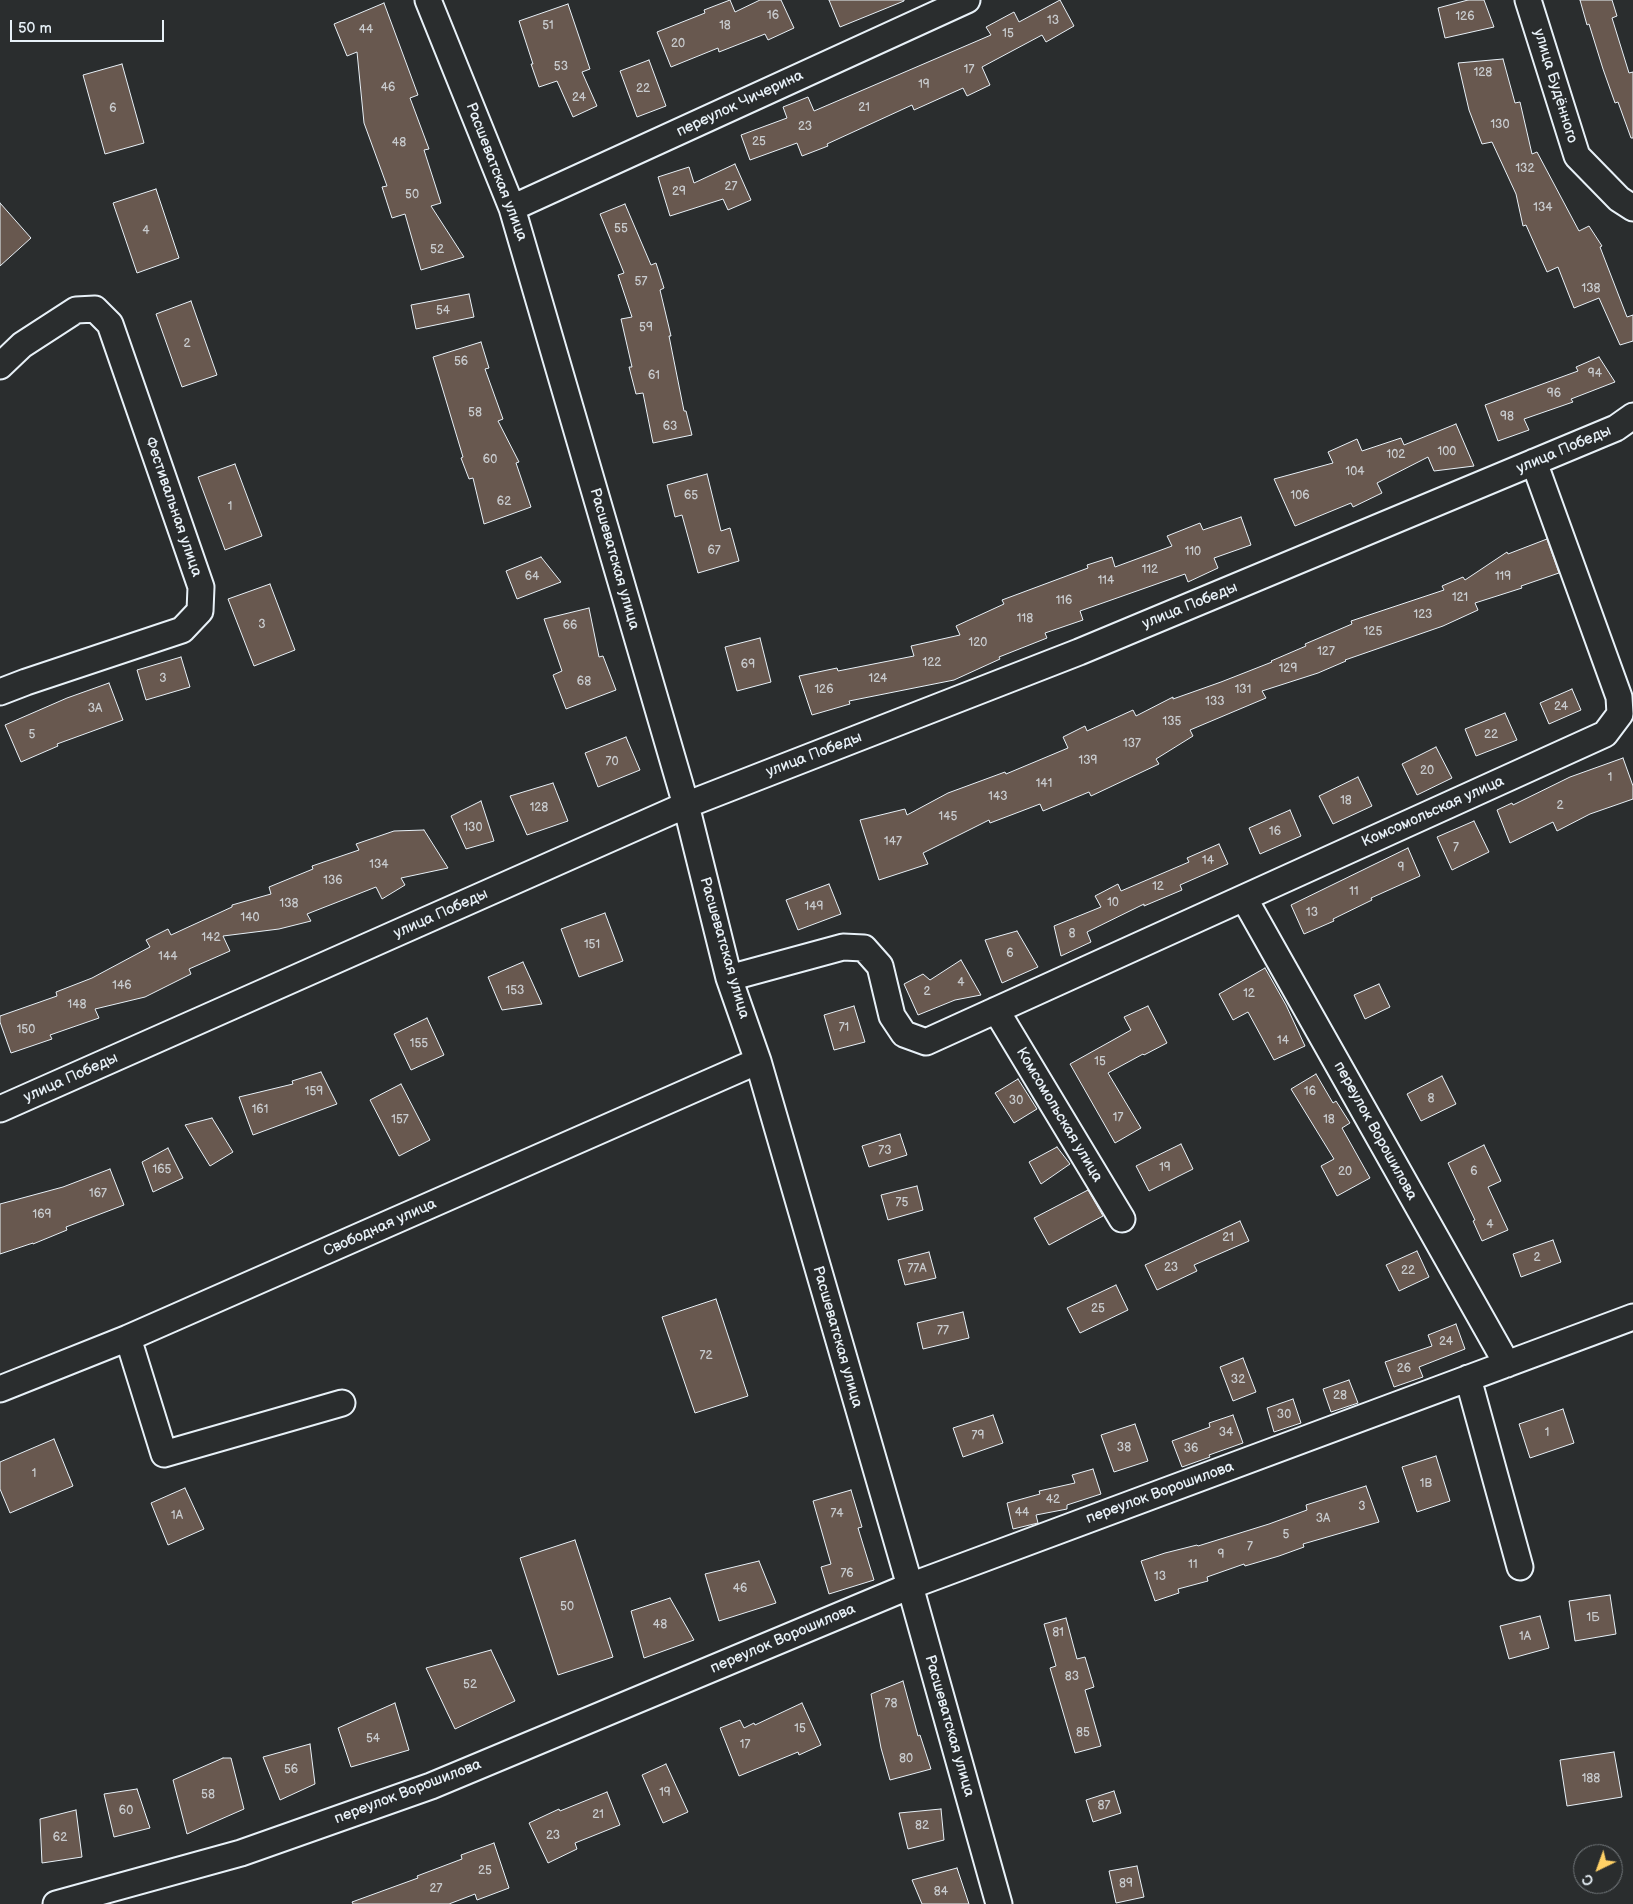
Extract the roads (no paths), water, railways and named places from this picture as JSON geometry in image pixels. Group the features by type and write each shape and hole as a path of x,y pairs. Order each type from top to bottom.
{"street":[{"name":"Расшеватская улица","path":"428,0 512,208 686,805 729,978 758,1061 910,1586 999,1904"},
{"name":"переулок Чичерина","path":"512,208 967,0"},
{"name":"улица Будённого","path":"1528,0 1577,156 1619,200 1633,208"},
{"name":"Фестивальная улица","path":"0,366 22,345 76,310 95,310 110,324 201,587 200,611 182,630 0,692"},
{"name":"улица Победы","path":"0,1109 686,805 1079,652 1616,428 1633,416"},
{"name":"Комсомольская улица","path":"729,978 843,947 864,948 880,966 892,1016 904,1034 926,1042 1605,734 1620,714 1619,697 1534,462"},
{"name":"переулок Ворошилова","path":"1244,898 1507,1364"},
{"name":"Комсомольская улица","path":"996,1010 1122,1219"},
{"name":"Свободная улица","path":"0,1389 128,1338 758,1061"},
{"name":"переулок Ворошилова","path":"56,1904 242,1853 431,1786 910,1586 1633,1317"},
{"path":"128,1338 164,1454 342,1403"},
{"path":"1468,1378 1520,1568"}]}
